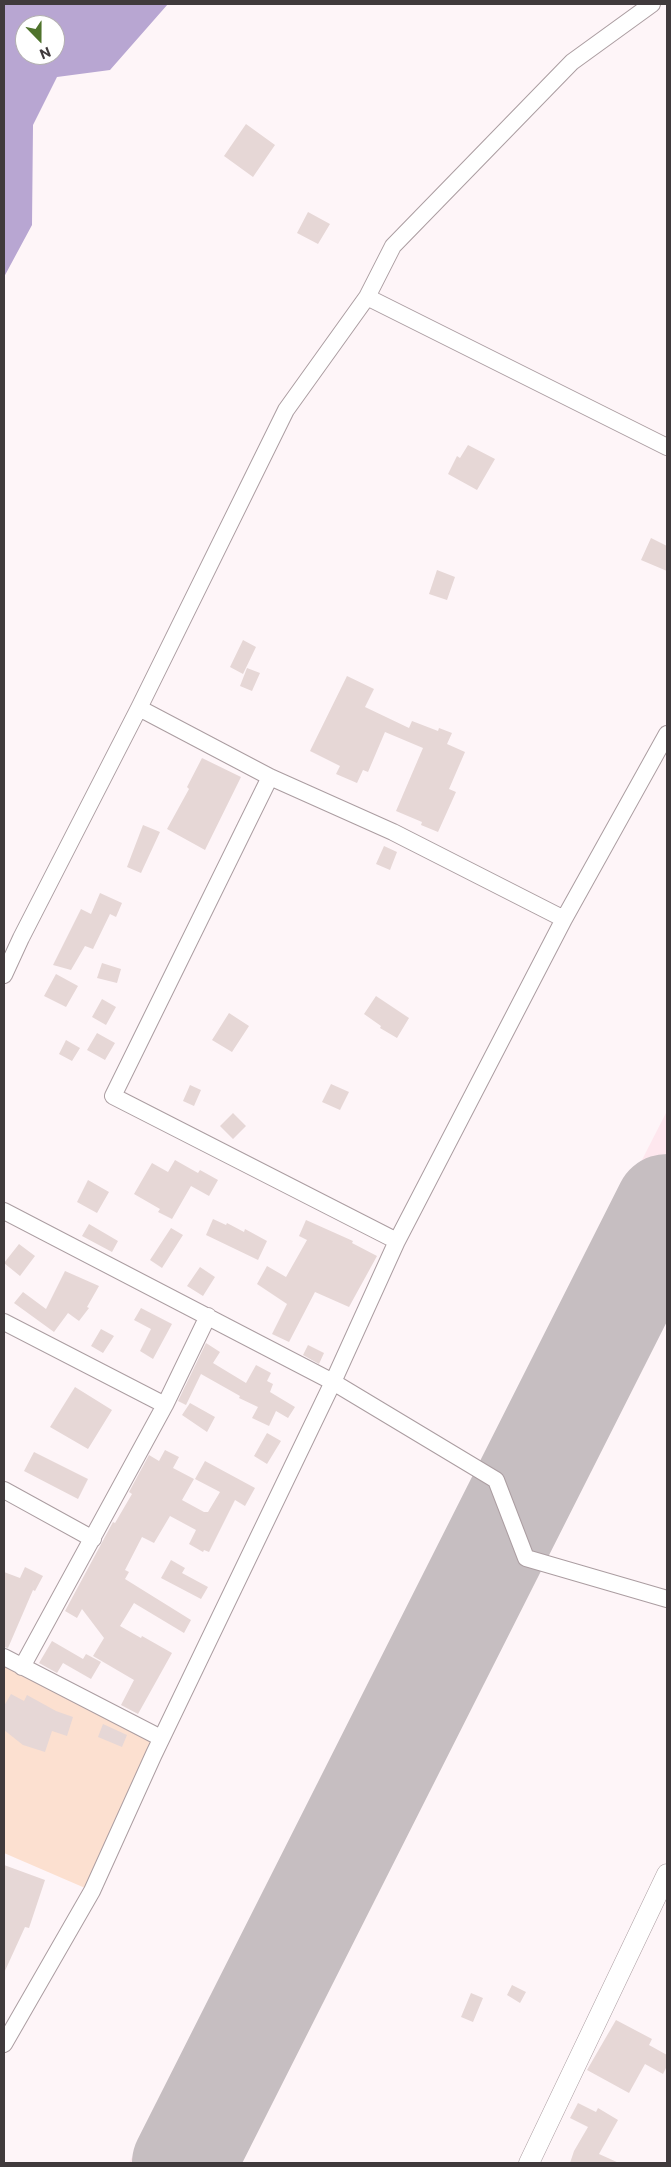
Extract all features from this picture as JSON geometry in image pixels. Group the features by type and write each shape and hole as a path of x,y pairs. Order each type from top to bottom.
{"street":[{"path":"4,975 21,938 139,708 286,410 367,297 393,246 572,62 652,4"},
{"path":"367,297 667,447"},
{"path":"139,708 270,777 393,832 564,919"},
{"path":"4,2044 92,1891 162,1738 333,1382 397,1241 564,919 667,734"},
{"path":"270,777 113,1096 397,1241"},
{"path":"4,1211 333,1382 496,1480 526,1558 667,1599"},
{"path":"22,1667 165,1406 208,1316"},
{"path":"4,1322 165,1406"},
{"path":"4,1490 93,1539"},
{"path":"4,1658 162,1738"},
{"path":"529,2163 667,1874"}],"shaded area":[{"path":"4,4 168,4 110,70 57,77 33,125 32,225 4,277"},
{"path":"667,1111 667,1313 232,2163 129,2163"},
{"path":"4,1664 156,1741 92,1891 4,1853"}],"building":[{"path":"246,124 275,145 253,177 224,156"},
{"path":"308,212 330,224 318,244 297,233"},
{"path":"468,445 495,459 477,490 448,474 457,456 460,458"},
{"path":"651,538 667,546 667,571 641,560"},
{"path":"437,570 455,577 447,600 429,594"},
{"path":"243,640 256,647 243,674 230,667"},
{"path":"247,668 260,673 252,691 240,686"},
{"path":"347,676 374,689 365,707 409,728 412,721 438,731 439,728 452,733 447,744 465,752 449,789 456,792 438,832 421,825 422,822 396,811 423,748 385,732 368,772 363,770 357,783 336,774 340,766 310,751"},
{"path":"202,758 241,777 205,850 167,829 189,789 187,787"},
{"path":"143,825 160,832 141,873 127,867"},
{"path":"384,846 397,852 390,870 376,864"},
{"path":"100,893 122,903 116,917 110,914 93,949 85,946 71,970 53,965 81,909 91,914"},
{"path":"102,963 121,969 117,983 97,978"},
{"path":"56,974 78,986 66,1007 44,996"},
{"path":"376,996 409,1018 397,1038 380,1028 381,1026 364,1014"},
{"path":"102,999 116,1007 106,1025 92,1017"},
{"path":"229,1013 249,1026 232,1052 212,1040"},
{"path":"97,1033 115,1043 105,1060 87,1050"},
{"path":"66,1040 80,1048 72,1061 59,1054"},
{"path":"331,1084 349,1092 340,1110 322,1102"},
{"path":"190,1085 201,1090 194,1106 183,1101"},
{"path":"233,1113 246,1126 233,1139 220,1126"},
{"path":"175,1160 198,1173 200,1170 218,1180 209,1196 191,1186 172,1219 158,1212 160,1209 134,1194 152,1163 168,1172"},
{"path":"88,1180 109,1192 97,1213 77,1202"},
{"path":"213,1219 226,1225 227,1223 244,1232 245,1229 267,1241 258,1260 206,1235"},
{"path":"306,1220 353,1241 352,1243 377,1256 349,1307 315,1292 289,1342 272,1334 287,1304 257,1284 267,1266 286,1277 307,1240 299,1236"},
{"path":"89,1224 118,1241 112,1252 82,1236"},
{"path":"171,1228 183,1235 162,1268 150,1260"},
{"path":"19,1244 35,1256 20,1276 4,1263"},
{"path":"200,1267 215,1277 203,1296 187,1286"},
{"path":"65,1271 99,1286 87,1307 89,1308 79,1321 68,1313 54,1332 14,1303 23,1292 46,1309"},
{"path":"141,1308 172,1324 153,1359 140,1351 151,1329 134,1320"},
{"path":"101,1329 114,1336 103,1353 91,1346"},
{"path":"206,1343 220,1352 213,1363 246,1383 256,1365 271,1373 267,1381 273,1384 270,1392 295,1407 288,1418 276,1411 269,1426 252,1418 258,1407 239,1398 240,1396 201,1374 186,1405 178,1401"},
{"path":"308,1345 324,1353 319,1364 303,1355"},
{"path":"75,1387 112,1410 88,1449 50,1427"},
{"path":"190,1403 215,1417 207,1432 182,1415"},
{"path":"267,1433 281,1441 267,1464 254,1456"},
{"path":"165,1450 179,1457 173,1468 194,1479 182,1500 204,1512 208,1512 220,1492 195,1479 205,1461 255,1488 245,1506 235,1500 209,1552 204,1550 203,1552 189,1544 196,1530 170,1516 154,1543 142,1537 125,1570 129,1572 125,1579 191,1620 184,1633 134,1603 120,1626 172,1653 138,1714 121,1705 134,1680 93,1656 104,1638 82,1609 77,1618 65,1611 113,1522 115,1523 132,1494 129,1492 149,1455 159,1461"},
{"path":"34,1452 88,1479 78,1499 24,1471"},
{"path":"171,1560 185,1568 182,1573 208,1587 201,1599 161,1578"},
{"path":"25,1567 43,1576 35,1591 33,1590 8,1648 4,1647 4,1572 20,1578"},
{"path":"52,1641 83,1659 86,1654 101,1662 91,1679 63,1663 57,1673 39,1663"},
{"path":"11,1694 24,1701 27,1695 56,1711 73,1717 67,1736 52,1731 45,1752 23,1745 4,1730 4,1706"},
{"path":"103,1724 127,1735 122,1747 98,1737"},
{"path":"4,1865 45,1880 29,1928 25,1927 4,1973"},
{"path":"512,1985 526,1992 520,2003 507,1995"},
{"path":"471,1993 483,1998 473,2022 461,2017"},
{"path":"616,2020 652,2039 649,2045 667,2055 667,2066 663,2074 645,2064 629,2093 587,2070"},
{"path":"578,2103 596,2112 598,2108 618,2120 599,2154 619,2163 570,2163 574,2151 588,2127 570,2118"}],"runway":[{"path":"184,2163 667,1206"}]}
